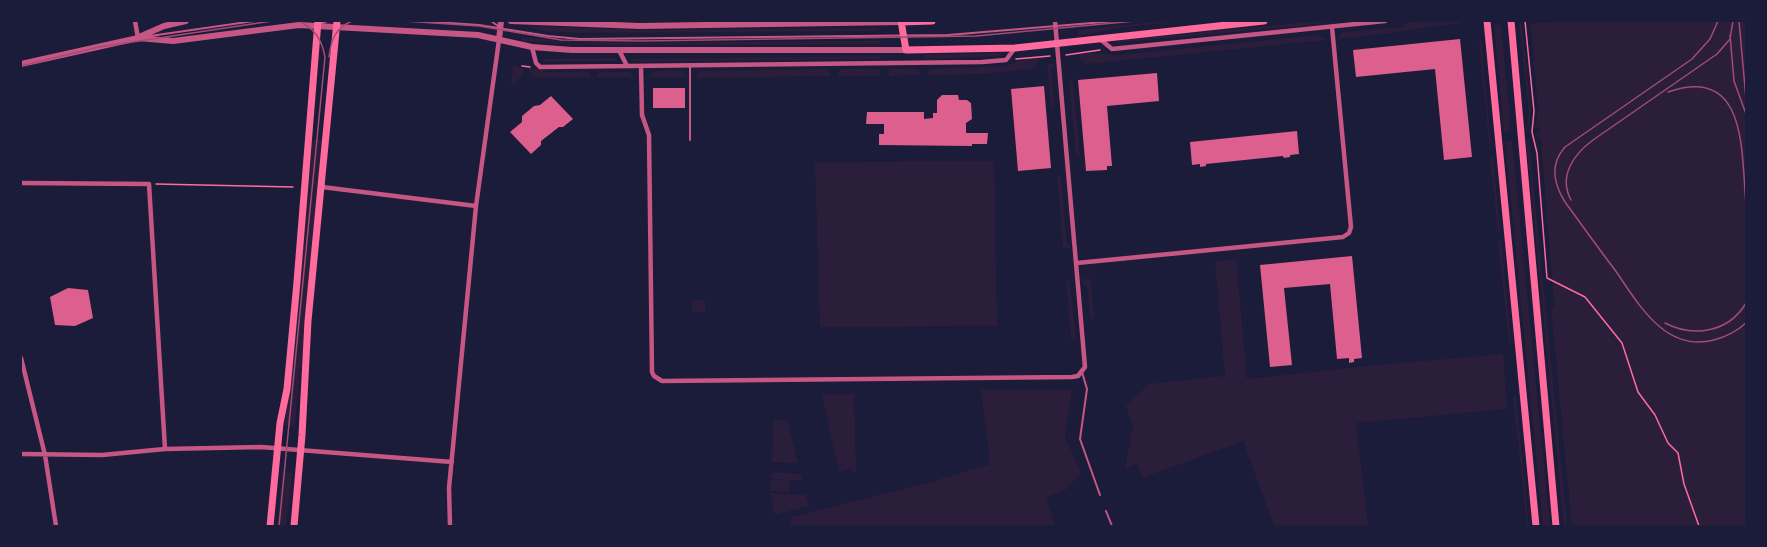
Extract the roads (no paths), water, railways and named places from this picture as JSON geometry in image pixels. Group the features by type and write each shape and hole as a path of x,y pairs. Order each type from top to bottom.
{"main road":[{"path":"932,21 901,22 906,50 1015,48 1264,21"},
{"path":"1487,21 1536,526"},
{"path":"1511,21 1556,526"},
{"path":"270,526 277,448 287,389 318,23"},
{"path":"294,526 301,450 305,361 337,24"}],"street":[{"path":"135,21 138,38"},
{"path":"21,64 138,38 164,26 186,21"},
{"path":"510,21 640,26 901,22"},
{"path":"1100,39 1112,49 1385,21"},
{"path":"138,38 173,41 318,23 478,35 532,48 906,50"},
{"path":"450,526 449,488 476,206 501,24"},
{"path":"641,66 642,115 648,128 650,141 652,372 657,380 1072,377 1082,372 1085,367 1055,24"},
{"path":"1077,263 1343,237 1349,233 1351,227 1332,27"},
{"path":"532,48 536,63 540,67 923,64 1006,60 1015,48"},
{"path":"619,50 627,66"},
{"path":"21,183 149,184 165,450"},
{"path":"322,187 476,206"},
{"path":"21,358 45,455 56,526"},
{"path":"21,454 102,455 165,450 277,448 452,462"}],"lane":[{"path":"138,38 254,21"},
{"path":"318,23 327,21"},
{"path":"420,21 501,24"},
{"path":"491,21 548,36 580,39 955,34 1055,24 1116,21"},
{"path":"690,66 690,140"},
{"path":"1082,372 1087,389 1080,439 1100,495"},
{"path":"1106,511 1112,526"}],"tram line":[{"path":"21,66 99,47 272,21"},
{"path":"279,526 325,57 317,35 298,21"},
{"path":"329,57 335,35 352,21"},
{"path":"404,21 479,26 561,40 642,41 976,36 1135,21"},
{"path":"1718,21 1710,39 1692,59 1565,147 1557,161 1555,174 1558,188 1565,202 1633,297 1667,332 1681,339 1697,342 1722,337 1746,323"},
{"path":"1571,200 1567,191 1567,174 1580,152 1593,140 1717,54 1730,39 1733,21"},
{"path":"1739,21 1746,99"},
{"path":"1730,35 1734,81 1746,114"},
{"path":"1668,92 1694,87 1713,91 1727,102 1735,118 1740,139 1746,204"},
{"path":"1665,323 1688,330 1710,330 1730,320 1746,303"}]}
